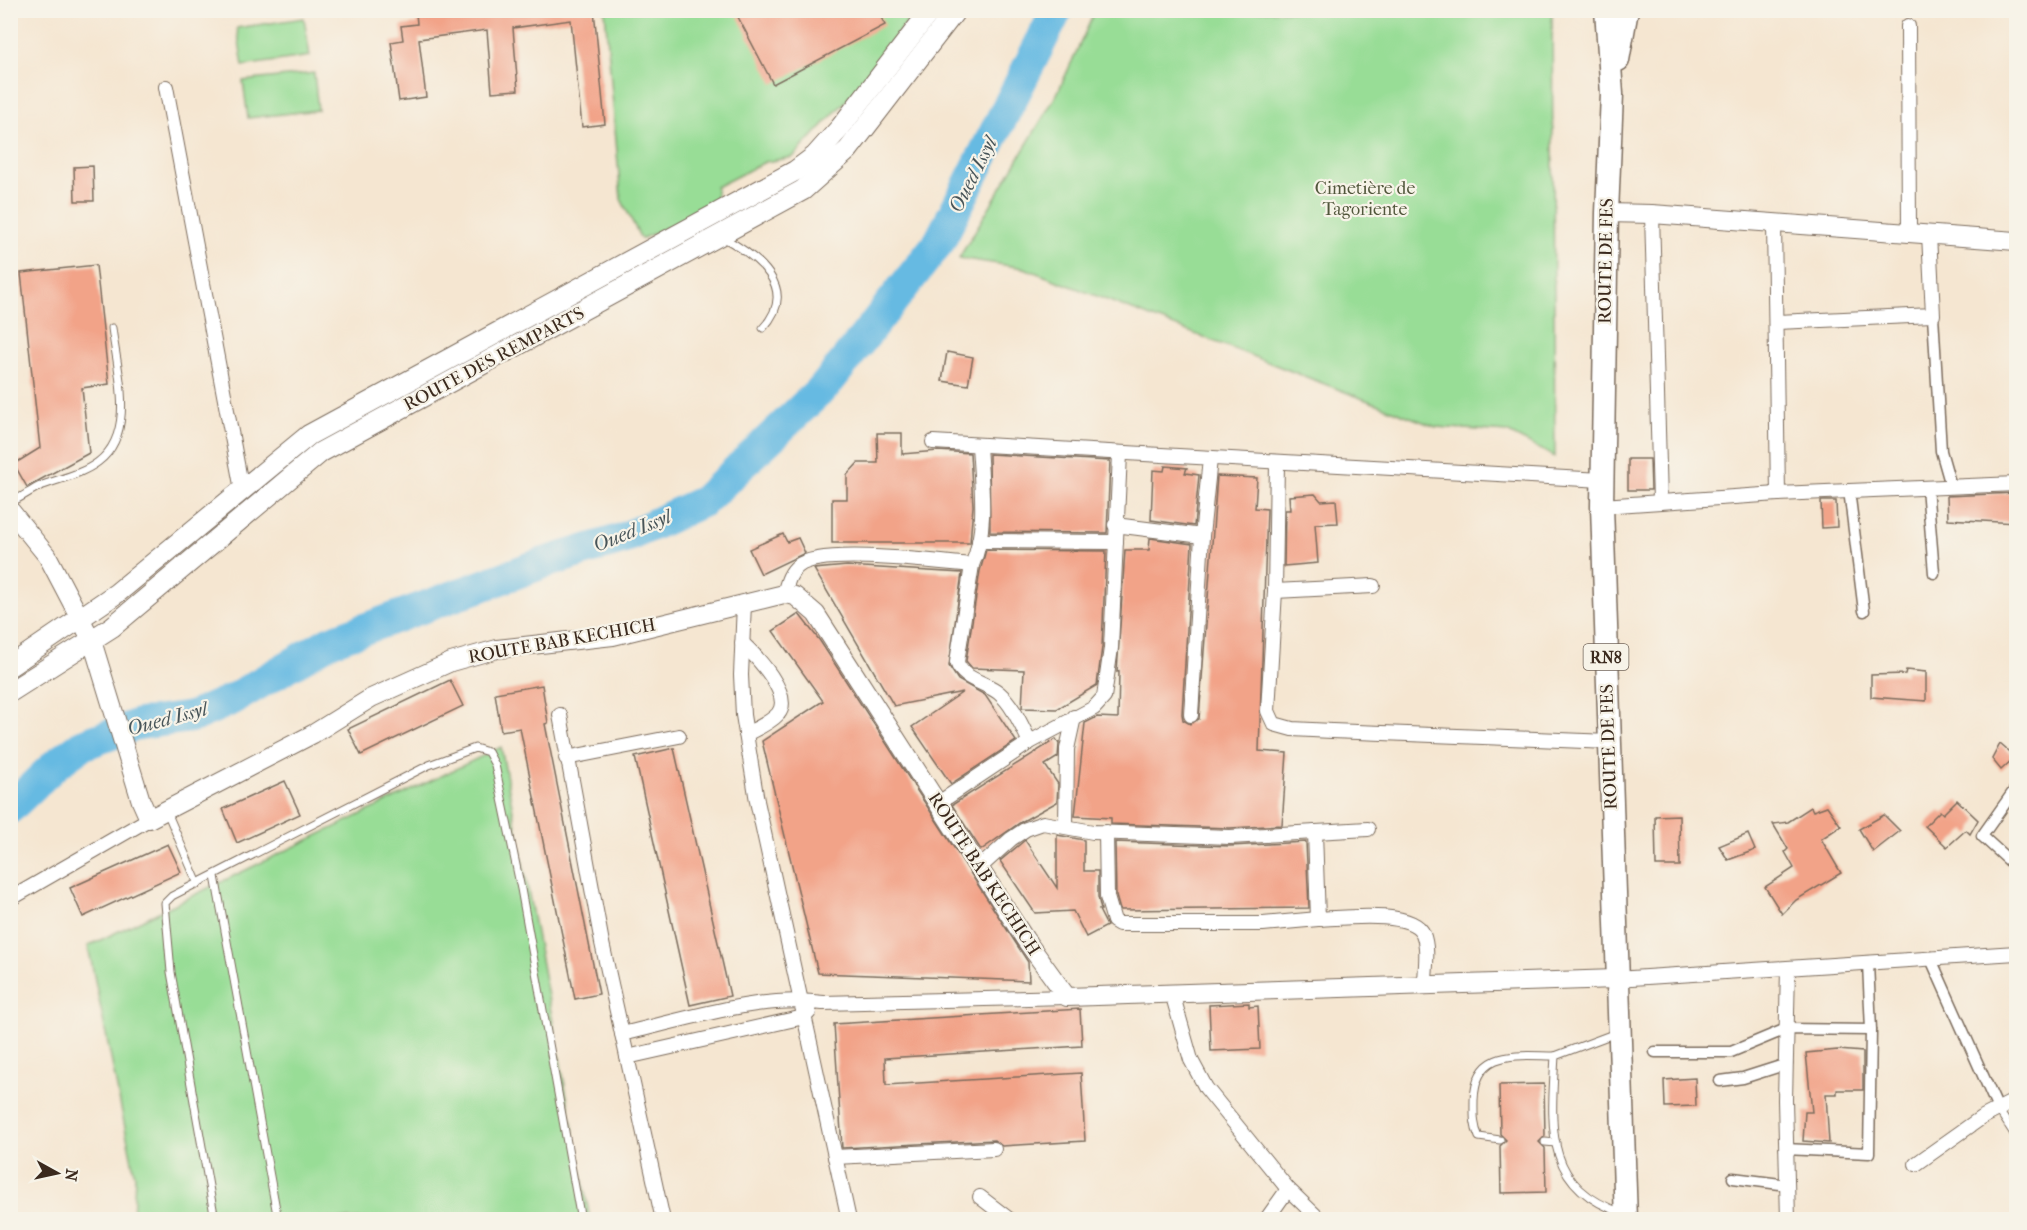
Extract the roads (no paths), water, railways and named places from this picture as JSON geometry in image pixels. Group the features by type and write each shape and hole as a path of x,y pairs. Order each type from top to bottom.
{"main road":[{"name":"ROUTE DES REMPARTS","path":"10,666 117,593 316,430 788,176 815,156 840,128 931,10"},
{"name":"ROUTE DES REMPARTS","path":"10,692 92,641 321,452 721,237 803,190 832,167 856,140 956,10"},
{"name":"ROUTE DE FES","path":"1606,10 1612,94 1607,213 1602,506 1616,979 1626,1217"},
{"name":"ROUTE DE FES","path":"1612,94 1627,10"}],"street":[{"path":"1908,26 1909,232"},
{"path":"166,87 242,490"},
{"path":"1607,213 1652,214 2016,241"},
{"path":"1652,214 1660,501"},
{"path":"1774,224 1778,494"},
{"path":"1929,234 1941,451 1951,486"},
{"path":"1777,322 1934,315"},
{"path":"933,442 1602,480"},
{"path":"979,445 981,497 979,550 972,565 959,640 958,667 963,673 1000,694 1030,742"},
{"path":"937,804 1030,742 1100,703 1108,685 1120,454"},
{"path":"1191,715 1202,536 1210,459"},
{"path":"1276,463 1275,591 1269,711 1272,721 1280,727 1609,742"},
{"path":"1602,506 1849,490 2016,484"},
{"path":"1927,487 1934,573"},
{"path":"1849,490 1864,611"},
{"path":"10,510 48,557 81,616 105,679 141,801 149,819 10,899"},
{"path":"1115,525 1202,536"},
{"path":"979,541 1116,542"},
{"path":"784,594 788,579 798,566 823,558 972,565"},
{"path":"1275,591 1373,586"},
{"name":"ROUTE BAB KECHICH","path":"149,819 313,734 371,698 451,662 497,649 614,636 784,594 795,596 816,614 937,804 1067,997"},
{"path":"744,603 741,675 746,734 761,823 849,1220"},
{"path":"742,643 769,674 782,697 778,714 746,734"},
{"path":"560,715 566,758 622,1034 663,1220"},
{"path":"1066,826 1067,749 1074,717"},
{"path":"566,758 679,736"},
{"path":"2016,788 1982,836 2016,867"},
{"path":"979,868 1026,829 1042,823 1106,832 1230,837 1368,829"},
{"path":"1106,832 1107,897 1114,921 1119,924 1251,924 1377,917 1408,920 1417,924 1424,935 1425,985"},
{"path":"1315,832 1318,919"},
{"path":"622,1034 738,1008 800,999 823,1003 1616,979 2016,953"},
{"path":"1930,957 1998,1109"},
{"path":"1785,1149 1869,1153 1871,1030 1868,963"},
{"path":"1788,969 1785,1149 1788,1220"},
{"path":"1172,993 1191,1060 1206,1088 1288,1189 1320,1220"},
{"path":"627,1057 804,1017 823,1003"},
{"path":"1655,1053 1731,1052 1786,1029 1871,1030"},
{"path":"1720,1081 1743,1078 1787,1064"},
{"path":"1916,1164 1998,1109 2016,1100"},
{"path":"835,1157 994,1149"},
{"path":"1733,1178 1788,1185"},
{"path":"1266,1220 1288,1189"},
{"path":"980,1197 1010,1220"}],"lane":[{"path":"704,221 721,237 750,254 762,266 776,288 778,307 763,328"},
{"path":"10,503 38,488 97,464 115,445 120,426 120,400 112,328"},
{"path":"215,1220 171,972 164,908 171,896 215,876 429,765 475,748 488,752 495,765 521,889 581,1220"},
{"path":"166,810 198,884"},
{"path":"215,876 278,1220"},
{"path":"1500,1140 1479,1137 1476,1131 1474,1096 1480,1072 1485,1064 1504,1057 1555,1056 1618,1032"},
{"path":"1555,1056 1556,1143 1565,1173 1584,1195 1599,1205 1626,1217"},
{"path":"1998,1109 2016,1137"},
{"path":"1545,1142 1556,1143"}],"waterway":[{"name":"Oued Issyl","path":"10,808 56,764 82,745 139,724 192,717 233,699 329,642 541,564 622,539 704,501 826,385 939,242 1057,10"}],"park label":[{"name":"Cimetière de Tagoriente","path":"1365,198"}]}
